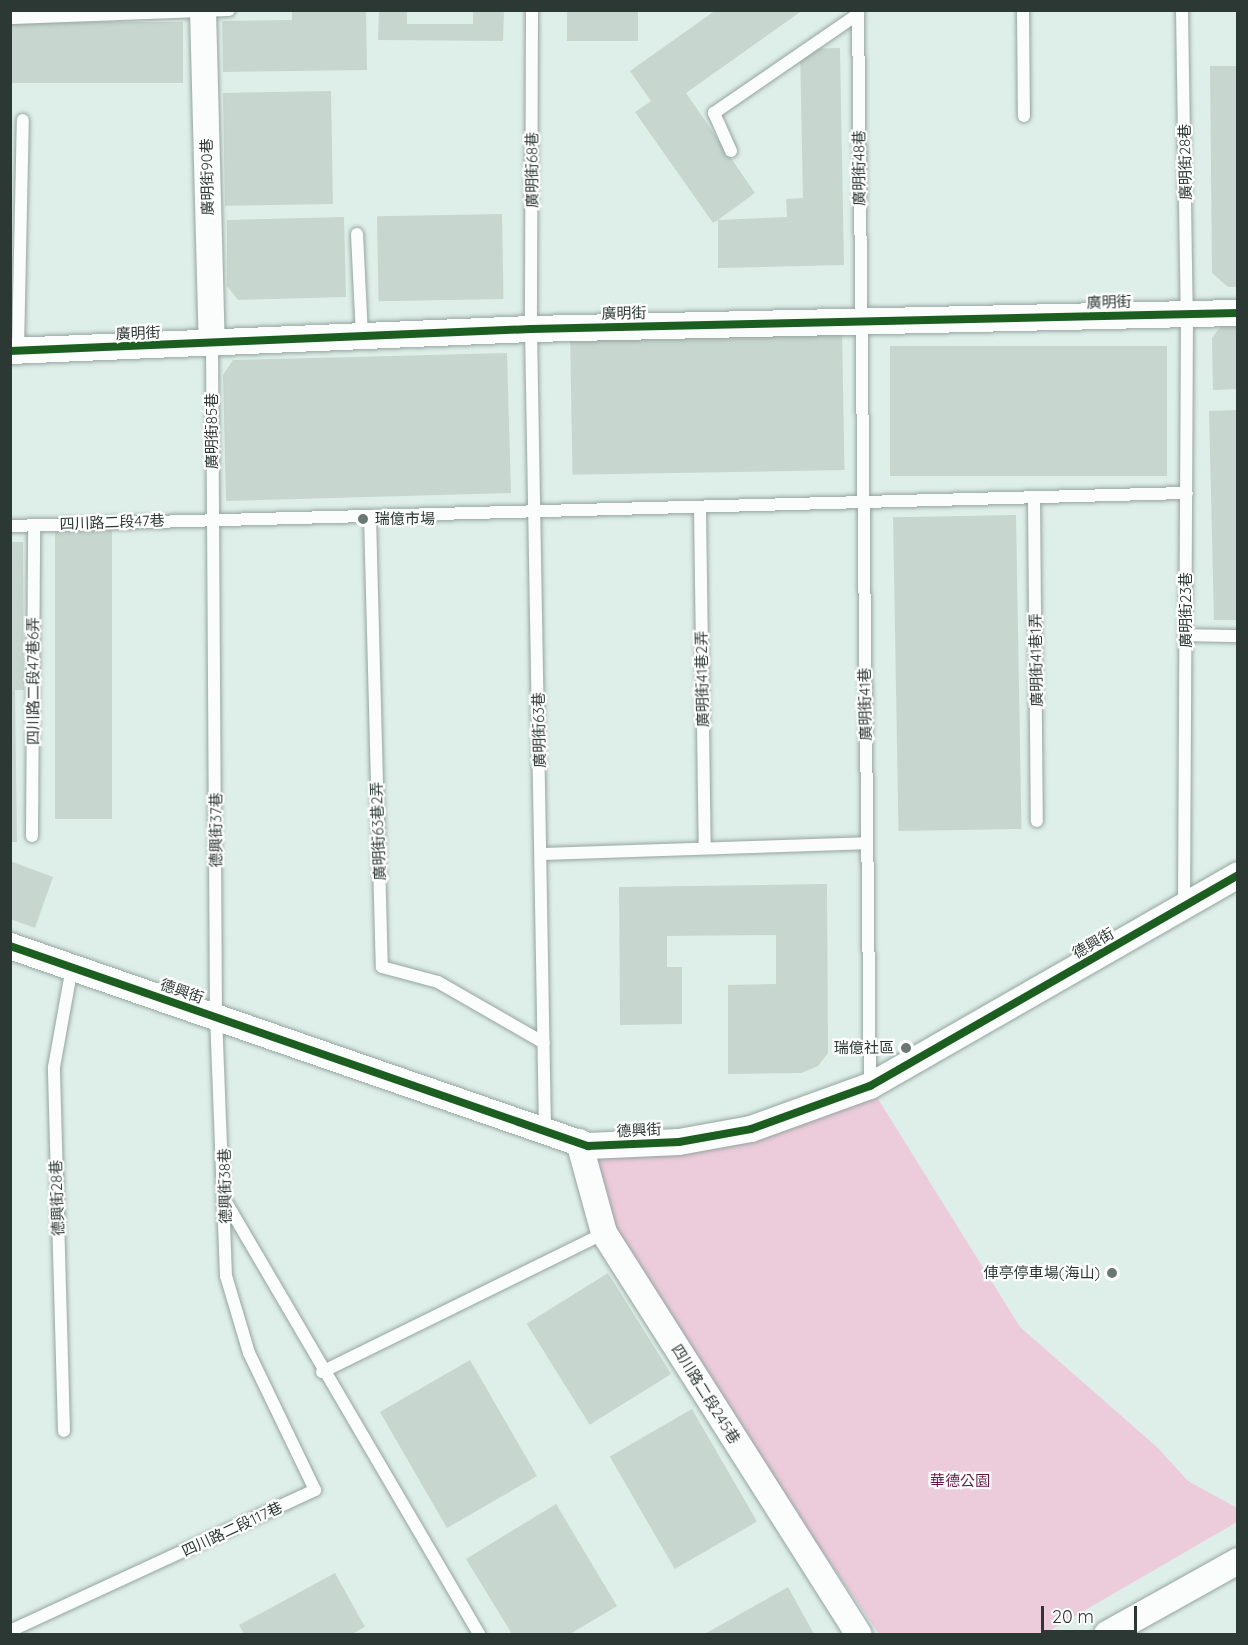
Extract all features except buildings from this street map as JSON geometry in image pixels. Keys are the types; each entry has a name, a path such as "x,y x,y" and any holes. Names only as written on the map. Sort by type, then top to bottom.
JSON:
{"street":[{"name":"廣明街90巷","path":"203,11 212,344"},
{"name":"廣明街","path":"14,351 531,329 1238,313"},
{"name":"德興街","path":"10,946 588,1146 679,1142 751,1129 870,1086 1238,875"},
{"name":"四川路二段245巷","path":"579,1142 604,1233 858,1635"},
{"path":"1107,1635 1238,1562"}],"lane":[{"path":"12,18 229,10"},
{"name":"廣明街68巷","path":"531,329 532,10"},
{"path":"1023,10 1024,116"},
{"name":"廣明街28巷","path":"1182,10 1188,314"},
{"name":"廣明街48巷","path":"731,151 714,113 858,13"},
{"name":"廣明街48巷","path":"858,13 860,321"},
{"path":"14,351 22,120"},
{"path":"357,234 362,337"},
{"name":"廣明街23巷","path":"1184,906 1188,314"},
{"name":"廣明街41巷","path":"860,321 870,1086"},
{"name":"廣明街63巷","path":"531,329 545,1132"},
{"name":"廣明街85巷","path":"212,344 216,643"},
{"path":"213,519 863,506 1187,493"},
{"name":"廣明街41巷1弄","path":"1034,499 1037,821"},
{"name":"廣明街41巷2弄","path":"700,509 705,848"},
{"name":"廣明街63巷2弄","path":"370,516 382,967 438,982 544,1043"},
{"name":"四川路二段47巷","path":"10,526 213,519"},
{"name":"四川路二段47巷6弄","path":"32,836 34,525"},
{"path":"1185,636 1238,636"},
{"name":"德興街37巷","path":"216,643 216,1017"},
{"path":"541,854 867,843"},
{"name":"德興街28巷","path":"64,1431 54,1067 72,967"},
{"name":"德興街38巷","path":"216,1017 225,1201 226,1276 249,1353"},
{"path":"225,1201 322,1372 479,1635"},
{"path":"322,1372 604,1233"},
{"name":"四川路二段117巷","path":"10,1631 315,1490 249,1353"}],"green space":[{"name":"華德公園","path":"870,1086 1020,1327 1158,1448 1188,1481 1237,1508 1237,1522 1044,1634 879,1634 604,1233 588,1146 751,1129"}],"cycle path":[{"path":"10,351 531,329 1238,313"},
{"path":"10,946 588,1146 679,1142 751,1129 870,1086 1238,875"}],"place":[{"name":"瑞億市場","path":"363,519"},
{"name":"瑞億社區","path":"906,1048"},
{"name":"俥亭停車場(海山)","path":"1112,1273"}]}
